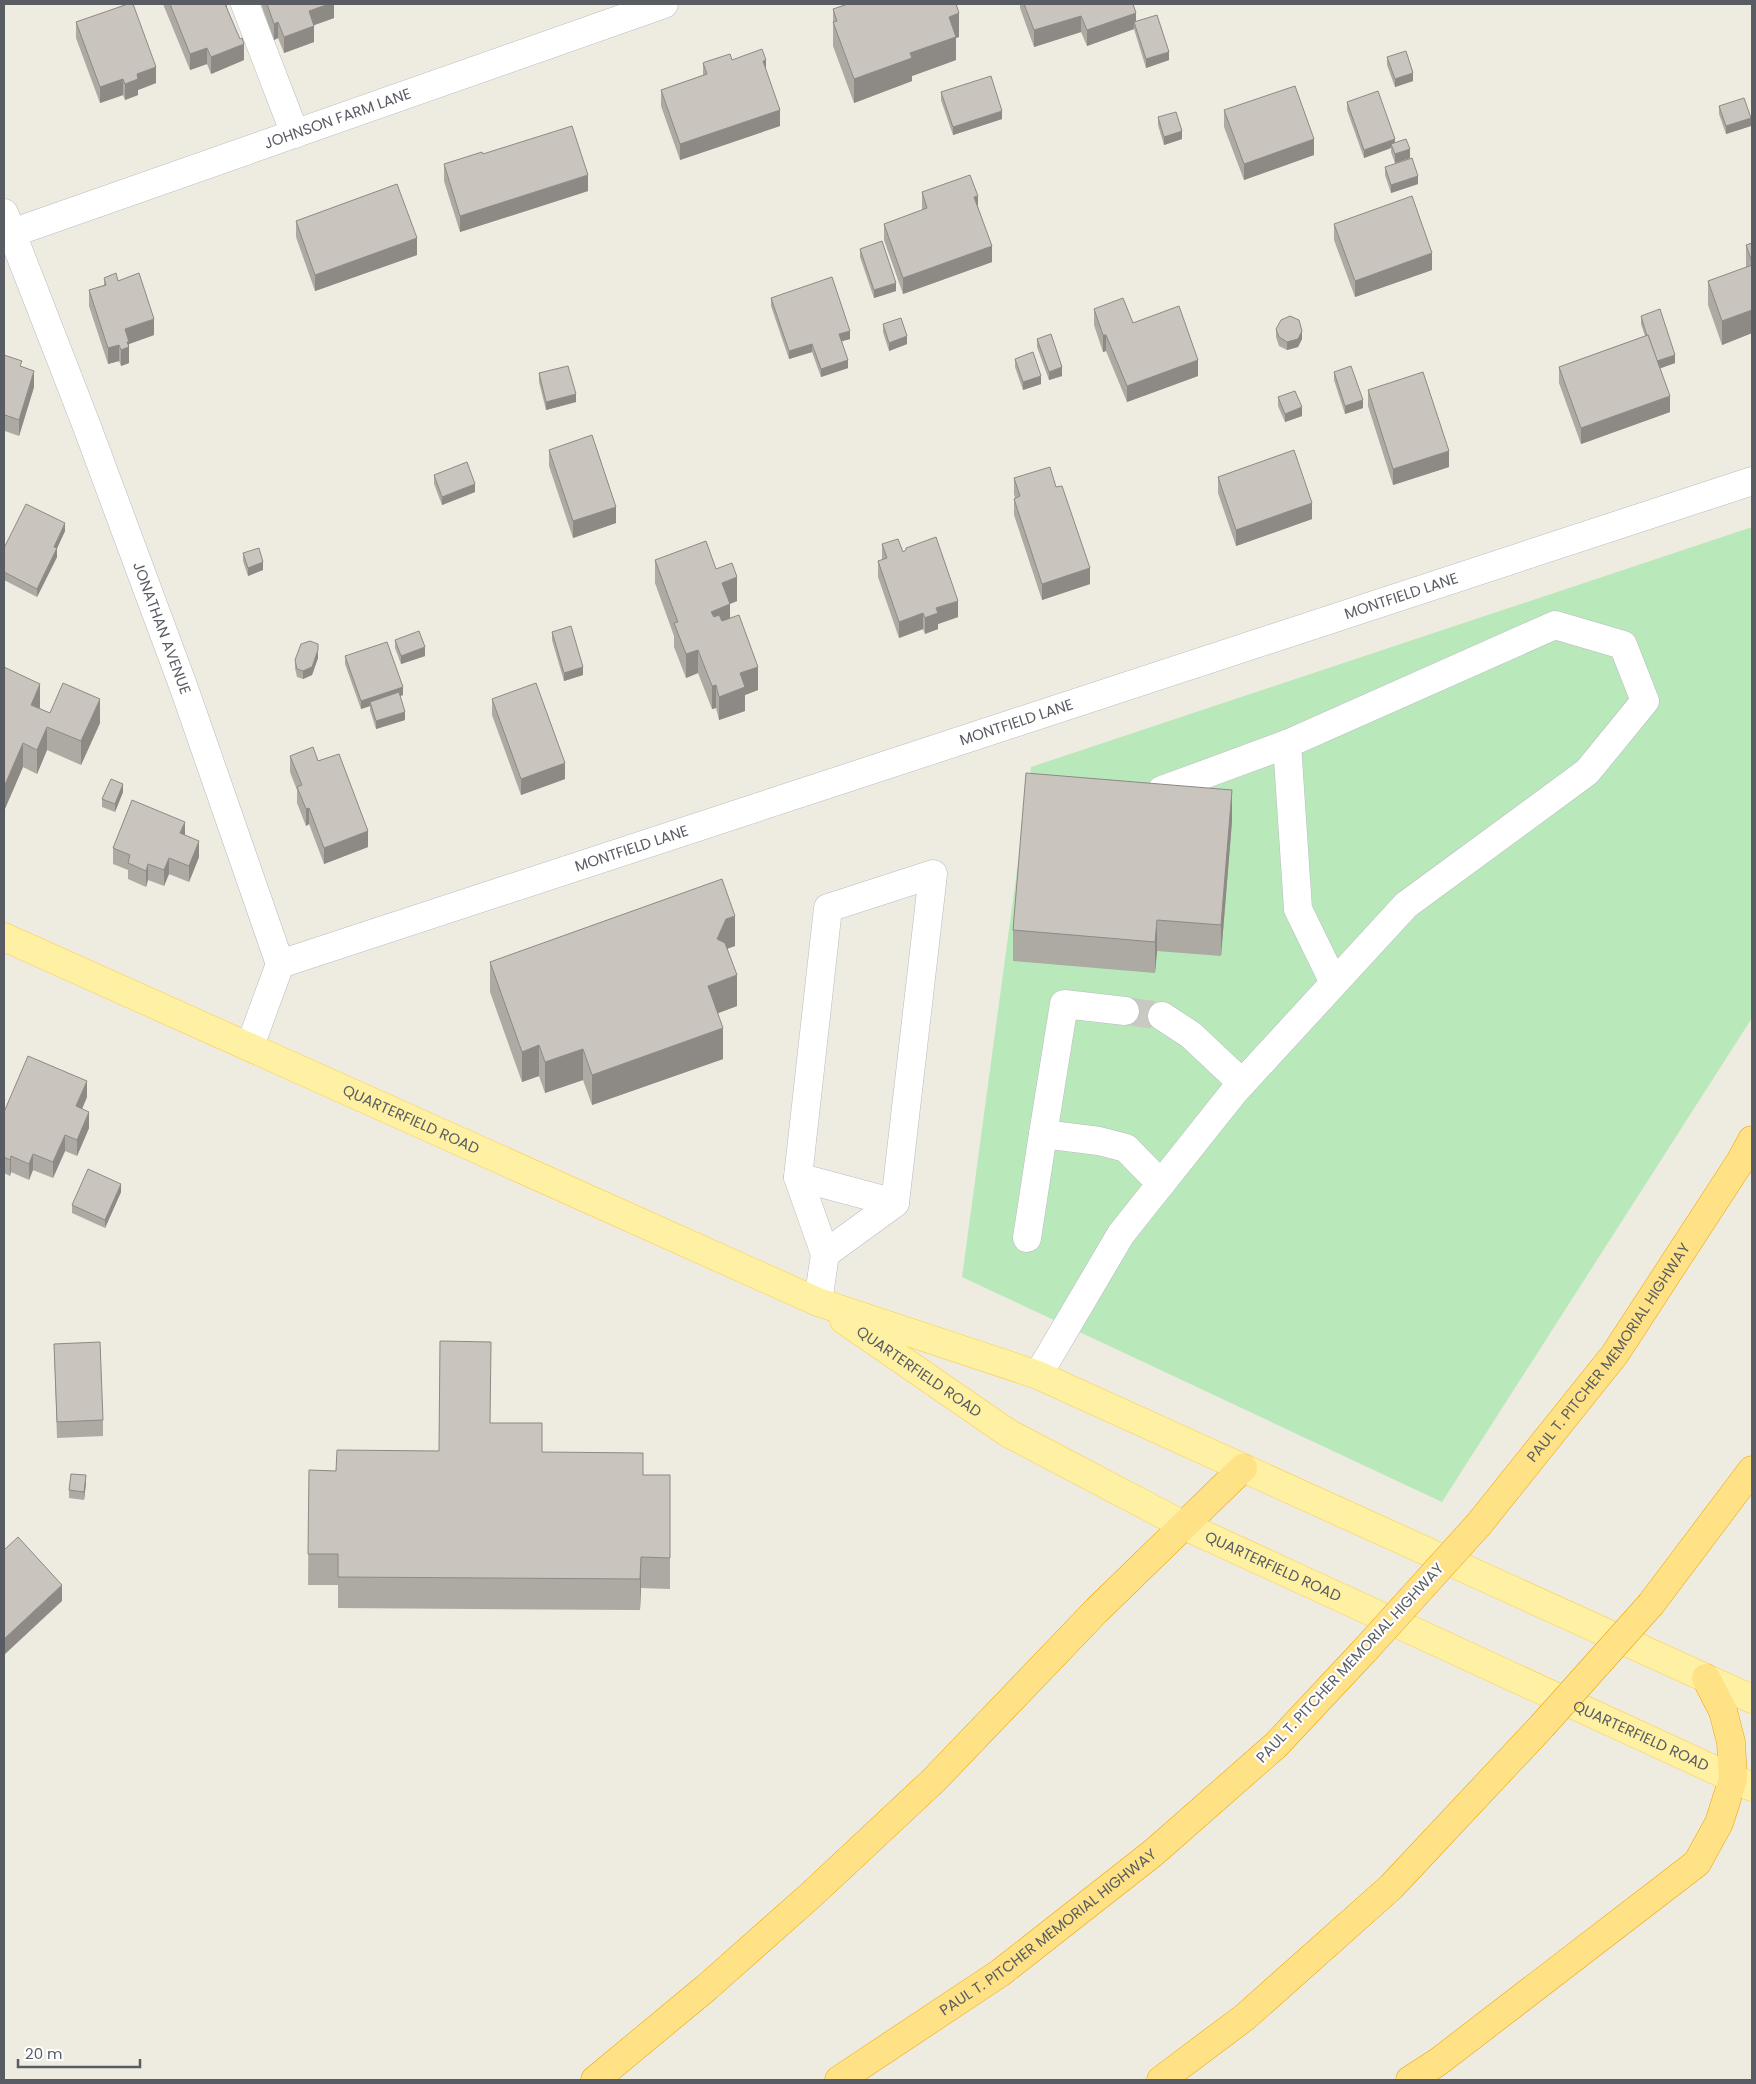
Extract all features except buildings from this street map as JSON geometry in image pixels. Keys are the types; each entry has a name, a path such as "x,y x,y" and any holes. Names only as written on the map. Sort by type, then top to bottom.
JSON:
{"highway":[{"name":"PAUL T. PITCHER MEMORIAL HIGHWAY","path":"839,2080 1000,1973 1153,1853 1276,1745 1479,1524 1615,1354 1740,1162 1752,1140"},
{"path":"595,2080 706,1988 811,1895 934,1780 1098,1610 1243,1468"},
{"path":"1161,2080 1244,2017 1391,1887 1542,1726 1651,1604 1752,1470"},
{"path":"1410,2080 1438,2062 1697,1863 1743,1783 1723,1711 1706,1678"}],"main road":[{"name":"QUARTERFIELD ROAD","path":"4,937 818,1302 1038,1375 1752,1699"},
{"name":"QUARTERFIELD ROAD","path":"818,1302 1008,1433 1185,1526 1743,1783"}],"street":[{"path":"245,4 295,134"},
{"name":"JOHNSON FARM LANE","path":"8,223 295,134 664,4"},
{"name":"JONATHAN AVENUE","path":"8,223 86,424 184,688 280,964"},
{"name":"MONTFIELD LANE","path":"280,964 1752,481"},
{"path":"1038,1375 1121,1234 1242,1083 1406,906 1587,772 1645,701 1623,645 1555,625 1287,744 1162,790"},
{"path":"1287,744 1298,909 1334,983"},
{"path":"818,1302 825,1254 798,1177 828,908 933,874 895,1203 825,1254"},
{"path":"250,1046 280,964"},
{"path":"1027,1238 1064,1004 1126,1011"},
{"path":"1162,1016 1191,1035 1242,1083"},
{"path":"1043,1134 1099,1141 1126,1148 1161,1184"},
{"path":"798,1177 895,1203"}],"green space":[{"path":"1752,527 1752,1018 1442,1502 962,1277 1031,767"}],"tunnel":[{"path":"1125,1011 1162,1016"}]}
